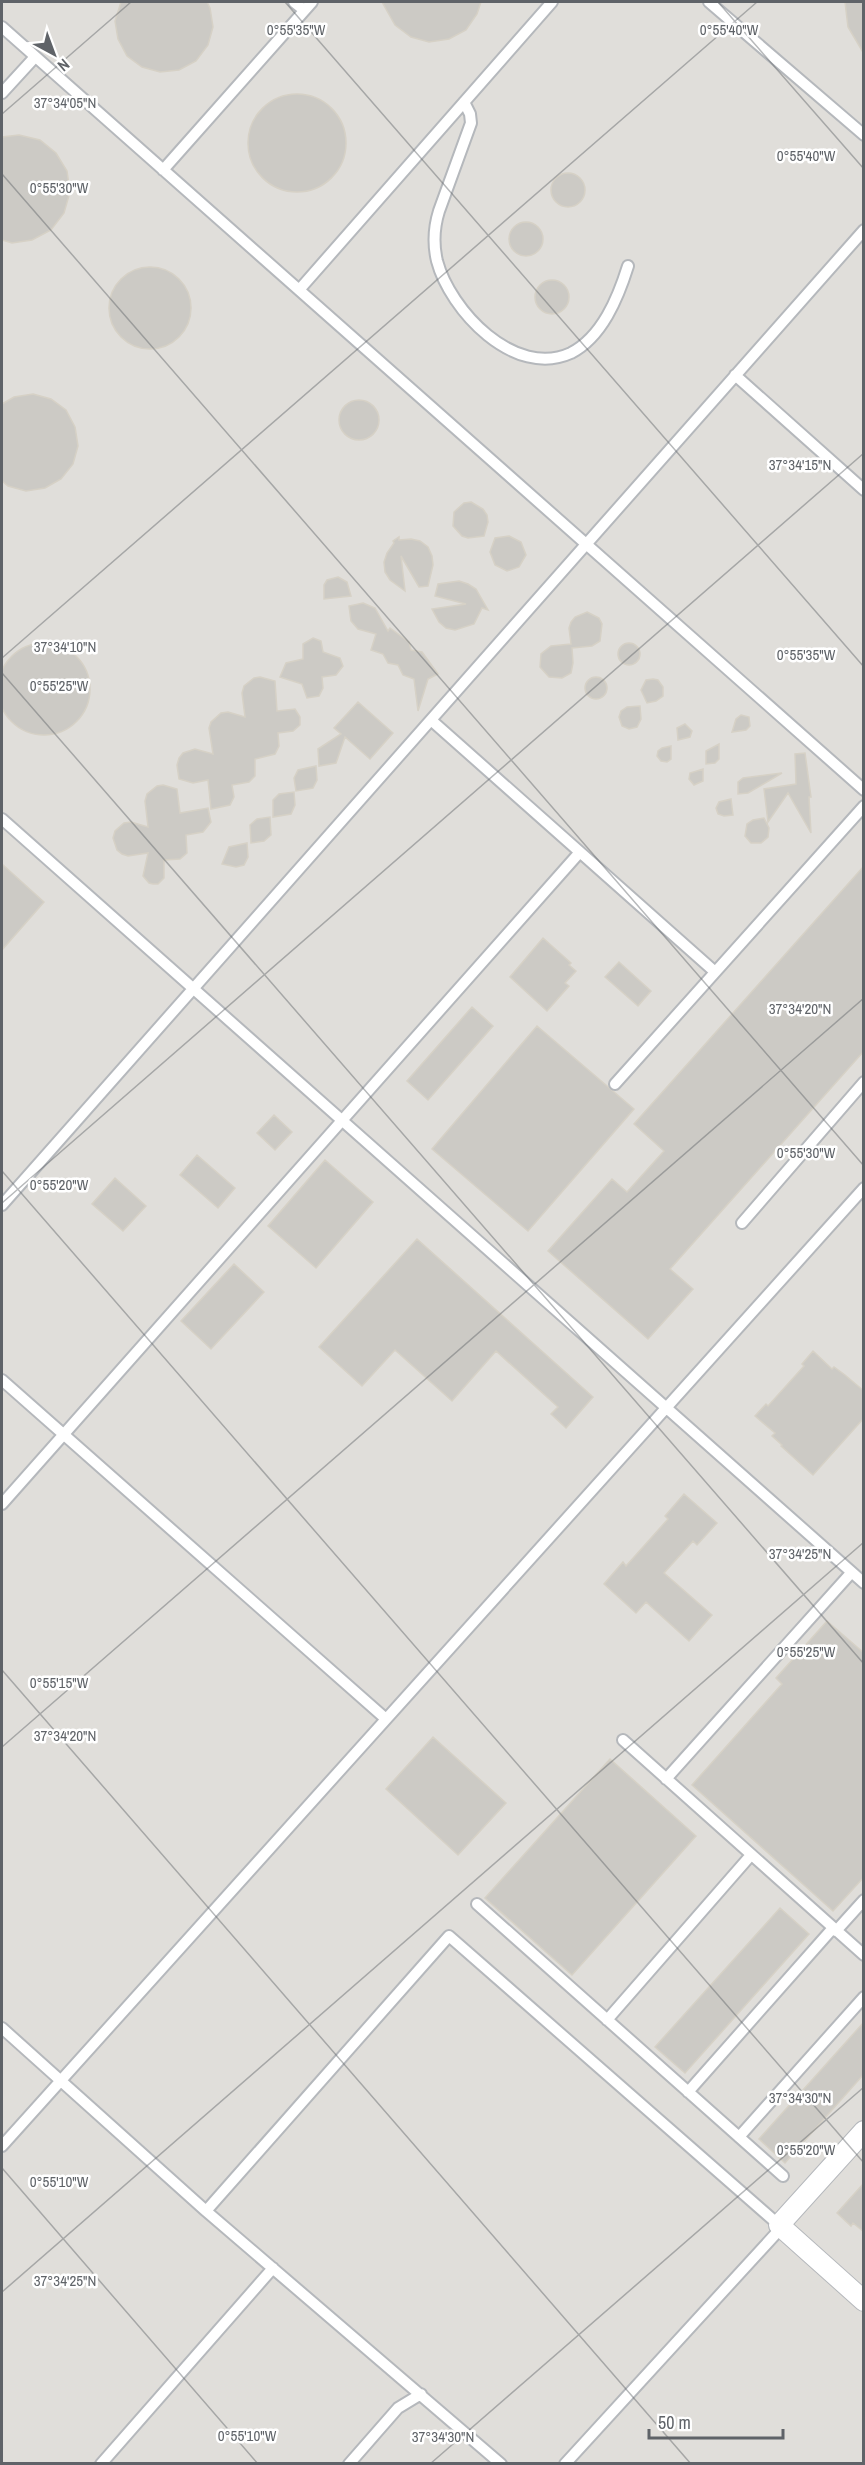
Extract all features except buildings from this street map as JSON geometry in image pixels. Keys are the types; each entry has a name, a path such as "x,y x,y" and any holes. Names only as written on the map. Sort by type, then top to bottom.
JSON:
{"street":[{"path":"864,2131 780,2227 864,2301"}],"lane":[{"path":"294,2 304,10"},
{"path":"163,170 312,2"},
{"path":"298,290 552,2"},
{"path":"710,2 864,135"},
{"path":"2,27 864,790"},
{"path":"2,93 35,57"},
{"path":"464,102 470,114 471,123 435,224 435,246 446,285 471,321 491,338 524,355 547,358 572,352 604,321 613,307 628,267"},
{"path":"2,1205 864,230"},
{"path":"735,375 864,490"},
{"path":"431,720 714,971"},
{"path":"615,1084 864,806"},
{"path":"2,819 864,1583"},
{"path":"2,1504 580,852"},
{"path":"742,1223 864,1082"},
{"path":"2,2146 864,1188"},
{"path":"2,1380 386,1719"},
{"path":"666,1779 851,1572"},
{"path":"623,1740 864,1955"},
{"path":"607,2020 751,1855"},
{"path":"688,2092 864,1900"},
{"path":"477,1904 783,2176"},
{"path":"206,2211 449,1936 780,2227 565,2463"},
{"path":"739,2137 864,1997"},
{"path":"2,2028 206,2211 501,2463"},
{"path":"101,2463 273,2268"},
{"path":"349,2463 398,2408 421,2394"}],"shaded area":[{"path":"2,2 863,2 863,2463 2,2464"}]}
